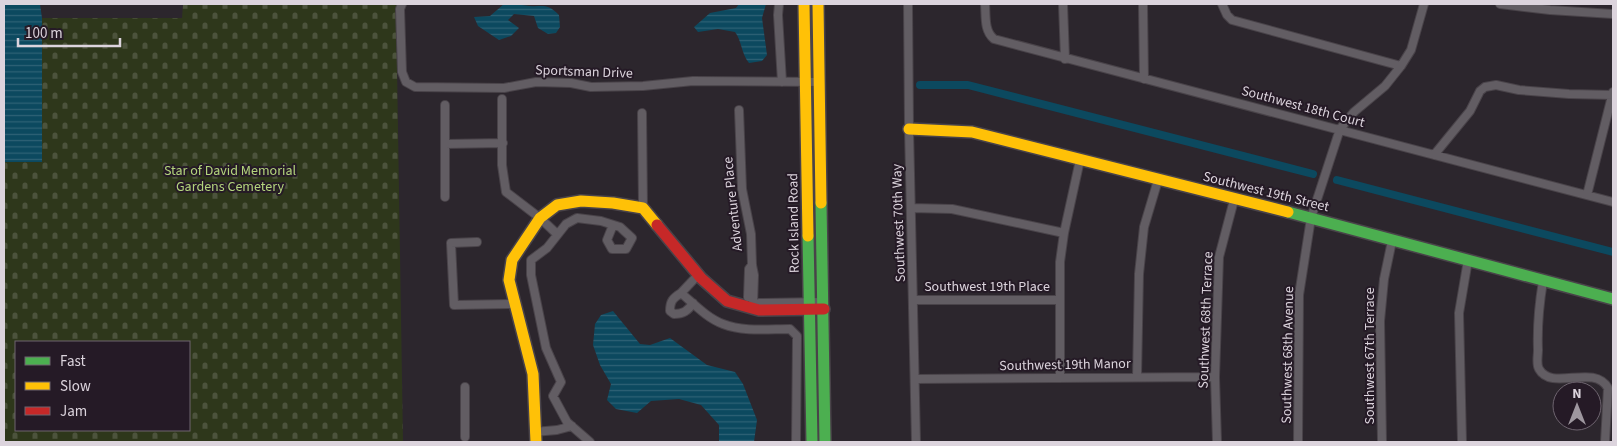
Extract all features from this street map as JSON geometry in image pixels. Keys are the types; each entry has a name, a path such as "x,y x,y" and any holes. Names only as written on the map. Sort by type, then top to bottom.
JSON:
{"street":[{"name":"Sportsman Drive","path":"402,4 400,9 402,72 406,82 415,87 504,88 536,82 571,83 591,87 661,85 693,81 820,82"},
{"path":"779,4 782,82"},
{"name":"Rock Island Road","path":"804,4 807,82 812,442"},
{"name":"Rock Island Road","path":"818,4 825,442"},
{"name":"Southwest 70th Way","path":"908,4 916,442"},
{"name":"Southwest 18th Court","path":"985,4 988,34 994,40 1340,129 1613,202"},
{"path":"1063,4 1065,59"},
{"path":"1143,4 1144,79"},
{"path":"1222,4 1226,15 1232,20 1401,66"},
{"name":"Southwest 68th Avenue","path":"1298,442 1299,295 1311,218 1340,129 1354,112 1385,86 1401,66 1410,50 1424,4"},
{"path":"1500,4 1550,10 1613,14"},
{"path":"1434,155 1470,111 1480,91 1485,87 1496,85 1519,90 1561,93 1613,93 1587,195"},
{"path":"502,99 502,165 506,192 540,218 557,234"},
{"path":"445,105 445,197"},
{"name":"Adventure Place","path":"739,110 742,189 751,234 754,275 751,306"},
{"path":"642,112 643,208 697,276 725,299 760,310 824,306"},
{"name":"Southwest 19th Street","path":"909,129 972,132 1311,218 1613,299"},
{"path":"445,144 503,143"},
{"path":"1060,378 1060,262 1064,233 1080,160"},
{"path":"1138,377 1139,274 1144,227 1158,180"},
{"name":"Southwest 68th Terrace","path":"1217,442 1215,377 1219,257 1234,200"},
{"path":"572,426 535,437 533,374 509,280 512,260 540,218 556,205 582,201 613,203 643,208"},
{"path":"911,208 952,208 1064,233"},
{"path":"590,442 567,422 553,396 561,382 546,348 531,275 531,260 547,248 566,224 577,218 601,221 613,225"},
{"name":"Southwest 67th Terrace","path":"1382,442 1380,321 1384,279 1392,241"},
{"path":"477,242 451,243 454,305 514,304"},
{"path":"1462,442 1459,313 1468,260"},
{"path":"693,302 681,314 674,314 670,311 670,304 674,298 697,276"},
{"path":"1543,281 1537,319 1538,368 1550,378 1596,378 1604,382 1608,388 1605,442"},
{"path":"681,293 707,315 722,324 741,329 790,329 797,336 796,442"},
{"name":"Southwest 19th Place","path":"914,300 1060,300"},
{"name":"Southwest 19th Manor","path":"916,379 1215,377"},
{"path":"465,388 465,437"}],"green space":[{"name":"Star of David Memorial Gardens Cemetery","path":"183,4 396,4 403,442 4,442 4,162 42,162 42,18 182,18"}],"water":[{"path":"4,4 40,4 42,18 42,162 4,162"},
{"path":"504,4 548,7 559,15 560,27 556,33 548,34 538,28 534,16 514,14 508,20 519,28 511,36 499,40 478,26 474,17 490,16"},
{"path":"739,4 766,4 762,18 767,55 762,61 749,63 735,32 718,29 698,32 694,27 710,13 736,8"},
{"path":"613,311 640,344 650,345 670,338 707,365 735,372 743,384 757,420 754,442 719,442 719,425 701,405 679,399 651,401 637,413 616,409 607,400 611,384 600,365 593,345 595,324 601,315"}],"waterway":[{"path":"920,85 968,85 1313,174"},
{"path":"1337,180 1613,252"}],"traffic: fast":[{"path":"821,203 825,442"},
{"path":"1288,212 1613,299"},
{"path":"808,236 812,442"}],"traffic: slow":[{"path":"804,4 808,236"},
{"path":"818,4 821,203"},
{"path":"909,129 972,132 1288,212"},
{"path":"536,442 533,374 509,280 512,260 540,218 557,205 581,201 613,203 643,208 657,225"}],"traffic: jam":[{"path":"657,225 701,278 727,301 759,310 824,309"}]}
